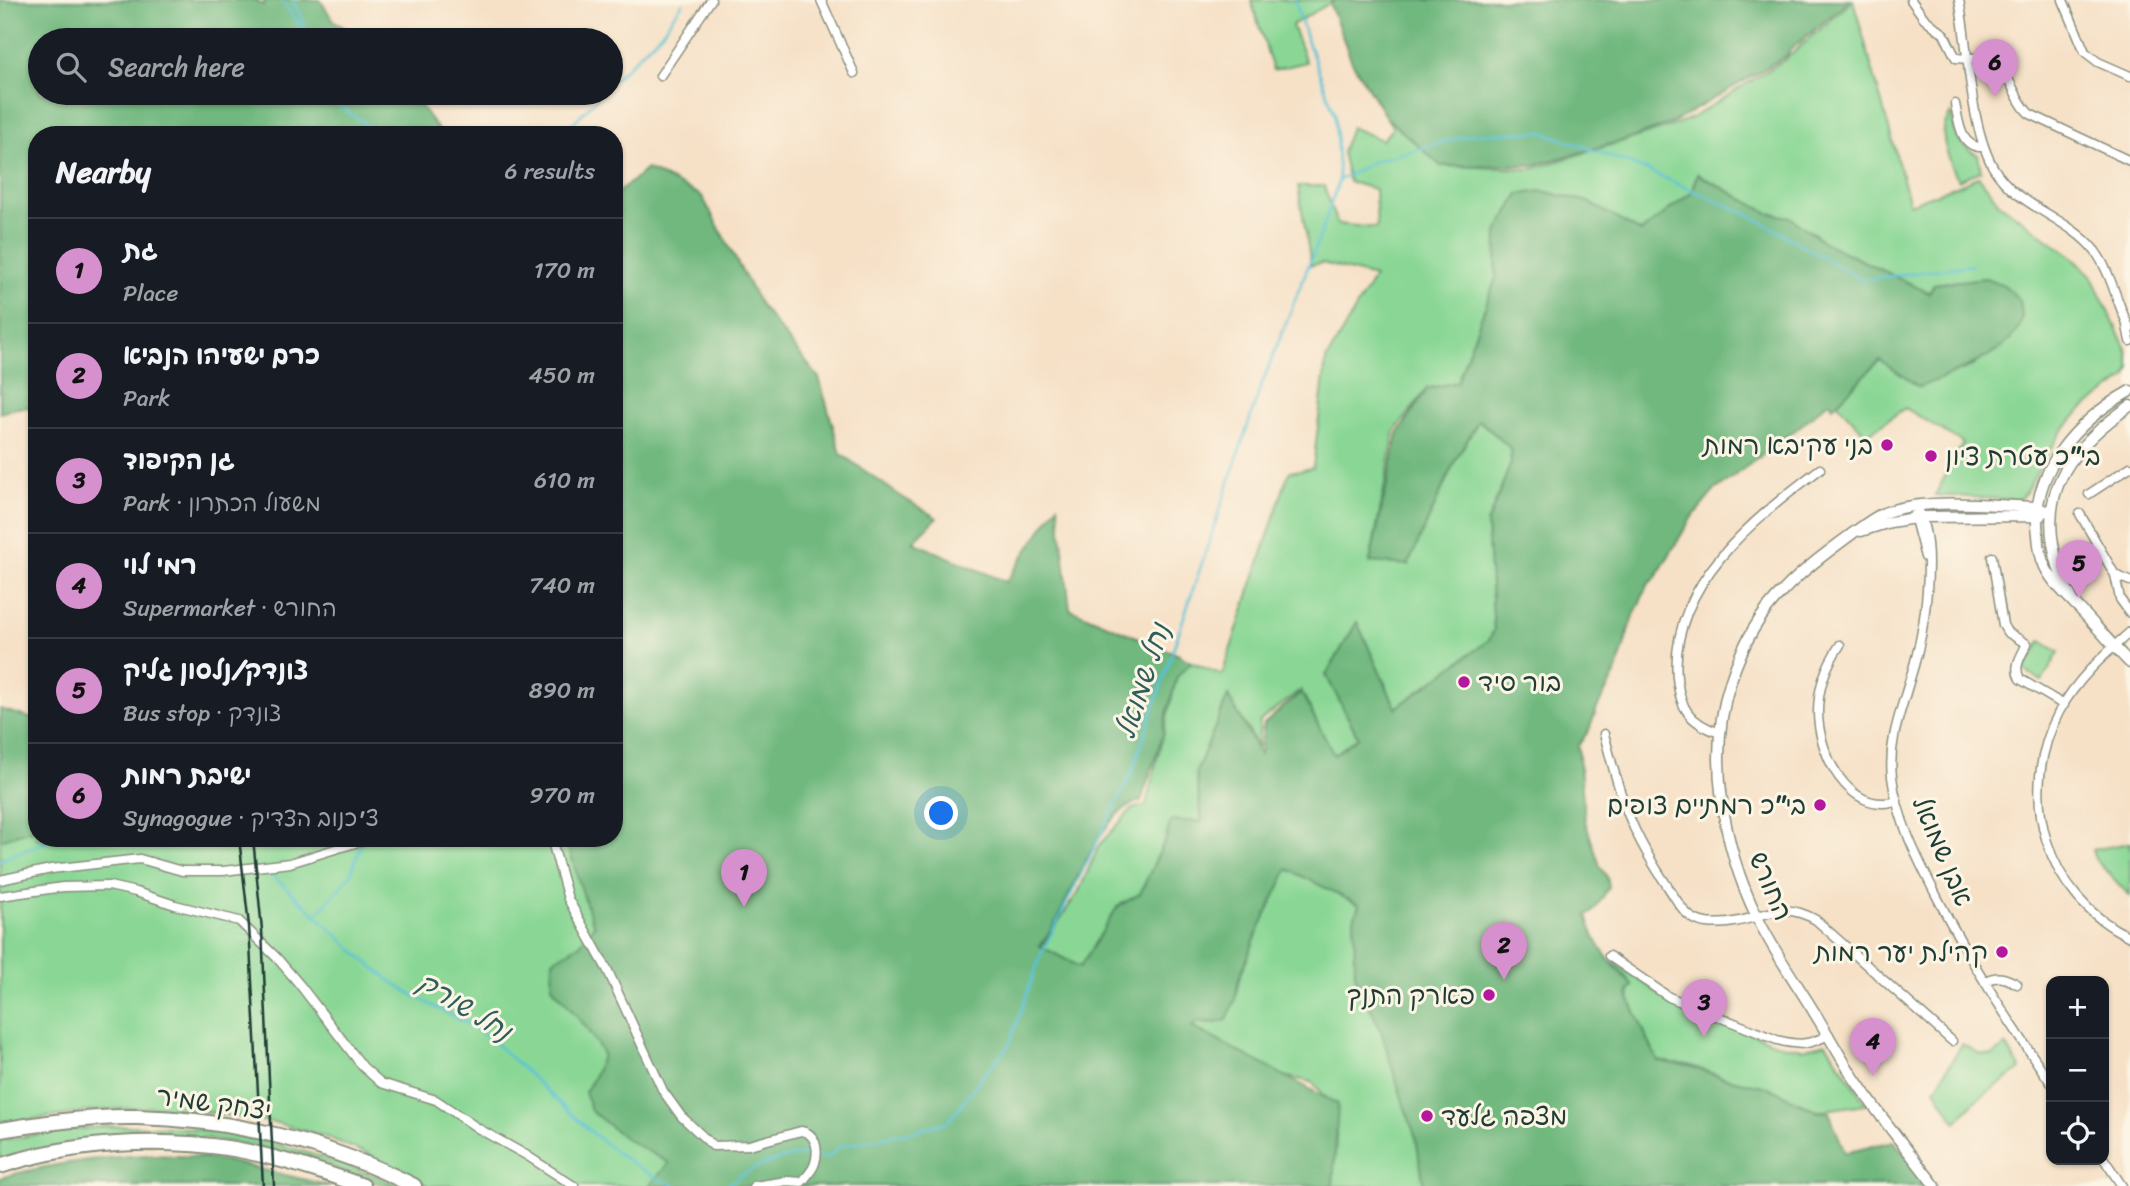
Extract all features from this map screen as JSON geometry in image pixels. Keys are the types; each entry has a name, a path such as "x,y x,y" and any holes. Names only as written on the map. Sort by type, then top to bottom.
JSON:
{"highway":[{"name":"יצחק שמיר","path":"0,1130 70,1120 137,1117 189,1120 249,1130 310,1145 352,1158 414,1186"},
{"name":"יצחק שמיר","path":"0,1166 71,1150 132,1144 178,1144 236,1150 306,1167 363,1186"}],"street":[{"path":"660,76 711,0"},
{"path":"821,0 853,73"},
{"path":"1911,0 1924,18 1944,34 1956,58 1976,57 1993,60 1998,64 2024,109 2030,114 2130,161"},
{"path":"1959,0 1978,127 1984,147 2000,178 2010,189 2061,221 2095,252 2128,326 2130,341"},
{"path":"2063,0 2085,52 2098,62 2130,76"},
{"path":"1955,104 1965,140 1972,146 1984,147"},
{"path":"2130,391 2101,409 2065,444 2051,466 2037,512 2039,545 2045,567 2063,593 2130,663"},
{"path":"2079,608 2055,559 2050,513 2057,487 2071,458 2089,438 2130,406"},
{"path":"2089,494 2130,467"},
{"path":"1720,733 1695,721 1681,702 1676,670 1677,647 1683,622 1707,576 1722,557 1760,516 1820,469"},
{"path":"1917,514 2050,513"},
{"name":"החורש","path":"1917,514 1851,535 1814,562 1779,594 1766,610 1748,637 1727,691 1718,764 1720,792 1730,841 1757,916 1858,1084 1935,1186"},
{"name":"אבן שמואל","path":"1917,514 1928,570 1928,597 1924,624 1892,745 1892,778 1897,801 1927,877 1985,981 2046,1075"},
{"path":"2080,514 2115,575 2120,598 2130,613"},
{"path":"1993,557 2003,625 2007,632 2027,644 2017,664 2016,673 2020,679 2064,705"},
{"path":"2115,575 2130,581"},
{"path":"2130,632 2085,675 2064,705 2048,737 2040,770 2039,799 2045,832 2058,869 2079,899 2105,923 2130,937"},
{"path":"1840,645 1827,668 1820,696 1818,712 1823,746 1838,775 1857,795 1874,803 1897,801"},
{"path":"1604,734 1631,821 1651,862 1682,908 1692,917 1712,924 1731,923 1781,909 1799,911 1816,920 1952,1041"},
{"path":"0,880 51,869 140,859 182,871 223,872 290,863 342,847"},
{"path":"554,847 568,899 608,971 663,1091 681,1116 713,1146 749,1145 801,1131 809,1132 813,1136 816,1146 815,1163 802,1182 787,1181 754,1186"},
{"path":"0,896 63,887 109,886 136,891 175,905 239,921 277,958 363,1067 381,1083 436,1100 574,1186"},
{"path":"1609,956 1669,997 1777,1040 1794,1045 1807,1045 1829,1035"},
{"path":"1985,981 1999,976 2017,984"},
{"path":"2108,1165 2122,1186"}],"green space":[{"path":"0,0 255,0 263,5 265,0 320,0 333,20 345,28 28,28 28,105 420,105 435,126 28,126 28,407 0,413"},
{"path":"1251,0 1335,0 1292,25 1306,62 1273,70"},
{"path":"1335,0 1850,0 1789,51 1788,55 1672,123 1632,138 1535,165 1441,166 1386,117 1352,62 1330,4"},
{"path":"1853,0 1910,204 1979,177 1999,203 2071,256 2091,275 2127,351 2130,369 2126,378 2079,412 2059,435 2019,500 1935,495 1963,443 1905,408 1866,435 1837,403 1880,359 1919,387 1975,365 1986,278 1934,284 1930,293 1825,243 1814,233 1768,213 1698,174 1693,191 1641,232 1588,202 1543,191 1497,232 1496,278 1457,382 1427,389 1395,431 1370,562 1455,461 1478,420 1510,447 1511,463 1487,524 1494,630 1489,640 1396,708 1357,623 1326,675 1359,737 1333,755 1301,690 1260,721 1258,746 1228,697 1196,772 1202,822 1171,821 1140,894 1118,906 1081,968 1042,947 1080,889 1099,845 1132,809 1146,805 1177,676 1191,662 1222,675 1289,472 1313,468 1326,360 1374,277 1322,263 1311,265 1298,186 1324,186 1337,224 1377,228 1375,189 1349,182 1342,152 1351,127 1382,140 1393,128 1386,117 1441,166 1532,169 1692,118 1786,59"},
{"path":"1951,113 1958,138 1965,147 1978,155 1981,171 1958,180 1944,137 1946,121"},
{"path":"647,169 702,196 760,305 819,378 841,454 937,518 913,542 1006,582 1058,505 1070,609 1191,662 1177,677 1164,732 1141,801 1124,809 1109,823 1040,946 1080,967 1118,906 1140,894 1166,838 1171,820 1202,822 1196,772 1228,696 1260,754 1264,724 1301,692 1334,755 1358,737 1326,675 1357,622 1396,708 1489,640 1494,630 1487,524 1511,463 1510,448 1479,420 1455,461 1408,565 1370,562 1398,434 1427,389 1457,382 1496,278 1497,232 1519,194 1543,191 1588,202 1641,232 1693,191 1697,174 1768,213 1790,217 1825,243 1929,293 1934,284 1986,278 2004,285 2020,300 2022,311 2021,322 2005,344 1961,370 1919,387 1880,360 1833,407 1830,402 1827,403 1714,491 1690,520 1655,579 1649,583 1632,619 1617,670 1589,730 1578,746 1585,821 1609,887 1593,912 1587,915 1600,946 1633,986 1628,990 1629,999 1658,1061 1689,1066 1725,1078 1768,1087 1818,1112 1829,1112 1845,1153 1894,1141 1928,1186 1424,1186 1416,1138 1381,1031 1355,975 1354,919 1359,905 1288,869 1239,978 1235,1000 1227,1020 1216,1023 1198,1022 1192,1027 1338,1104 1333,1186 649,1186 669,1163 626,1139 591,1111 585,1092 603,1054 592,1036 552,987 553,960 580,944 594,925 568,847 623,847 623,189"},
{"path":"2041,641 2059,652 2042,681 2024,670"},
{"path":"0,709 28,717 28,831 0,840"},
{"path":"28,830 28,847 577,847 683,1165 663,1186 429,1186 368,1154 329,1138 277,1123 188,1109 151,1107 93,1111 0,1124 0,836"},
{"path":"2130,843 2130,896 2095,859 2092,850"},
{"path":"1310,866 1354,876 1456,1186 1329,1186 1336,1108 1312,1082 1221,1062 1169,1030 1271,868"},
{"path":"1611,960 1671,1002 1781,1045 1802,1049 1826,1043 1866,1104 1818,1111 1769,1088 1726,1078 1689,1065 1657,1061 1630,1000 1629,990 1633,985"},
{"path":"1962,1044 1980,1054 1993,1055 2006,1046 2021,1069 1975,1101 1956,1122 1935,1089"},
{"path":"110,1126 186,1128 241,1136 321,1157 400,1186 366,1179 294,1155 205,1138 0,1160 0,1140"},
{"path":"150,1155 203,1157 227,1161 331,1186 0,1186 0,1178 56,1165"}],"waterway":[{"path":"281,0 302,28"},
{"path":"293,0 306,28"},
{"name":"נחל שמואל","path":"727,1186 753,1169 774,1161 808,1155 827,1158 841,1146 949,1121 1009,1045 1041,954 1133,770 1260,389 1322,231 1339,180 1335,115 1295,0"},
{"path":"623,71 661,33 683,3"},
{"path":"338,105 369,126"},
{"path":"570,126 590,105"},
{"path":"1339,180 1375,161 1473,134 1543,132 1634,165 1752,216 1862,280 1972,265"},
{"name":"נחל שורק","path":"0,860 32,847"},
{"path":"317,914 350,876 360,847"},
{"name":"נחל שורק","path":"273,876 380,973 409,993 486,1036 604,1143 651,1175 675,1186"}],"railway":[{"path":"240,847 249,926 263,1186"},
{"path":"254,847 262,930 274,1186"}],"place":[{"name":"ישיבת רמות","path":"1995,97"},
{"name":"בני עקיבא רמות","path":"1887,445"},
{"name":"בי\"כ עטרת ציון","path":"1931,456"},
{"name":"צונדק/נלסון גליק","path":"2079,598"},
{"name":"בור סיד","path":"1464,682"},
{"name":"בי\"כ רמתיים צופים","path":"1820,805"},
{"name":"גת","path":"744,907"},
{"name":"קהילת יער רמות","path":"2002,952"},
{"name":"כרם ישעיהו הנביא","path":"1504,980"},
{"name":"פארק התנך","path":"1489,995"},
{"name":"גן הקיפוד","path":"1704,1037"},
{"name":"רמי לוי","path":"1873,1076"},
{"name":"מצפה גלעד","path":"1427,1116"}]}
